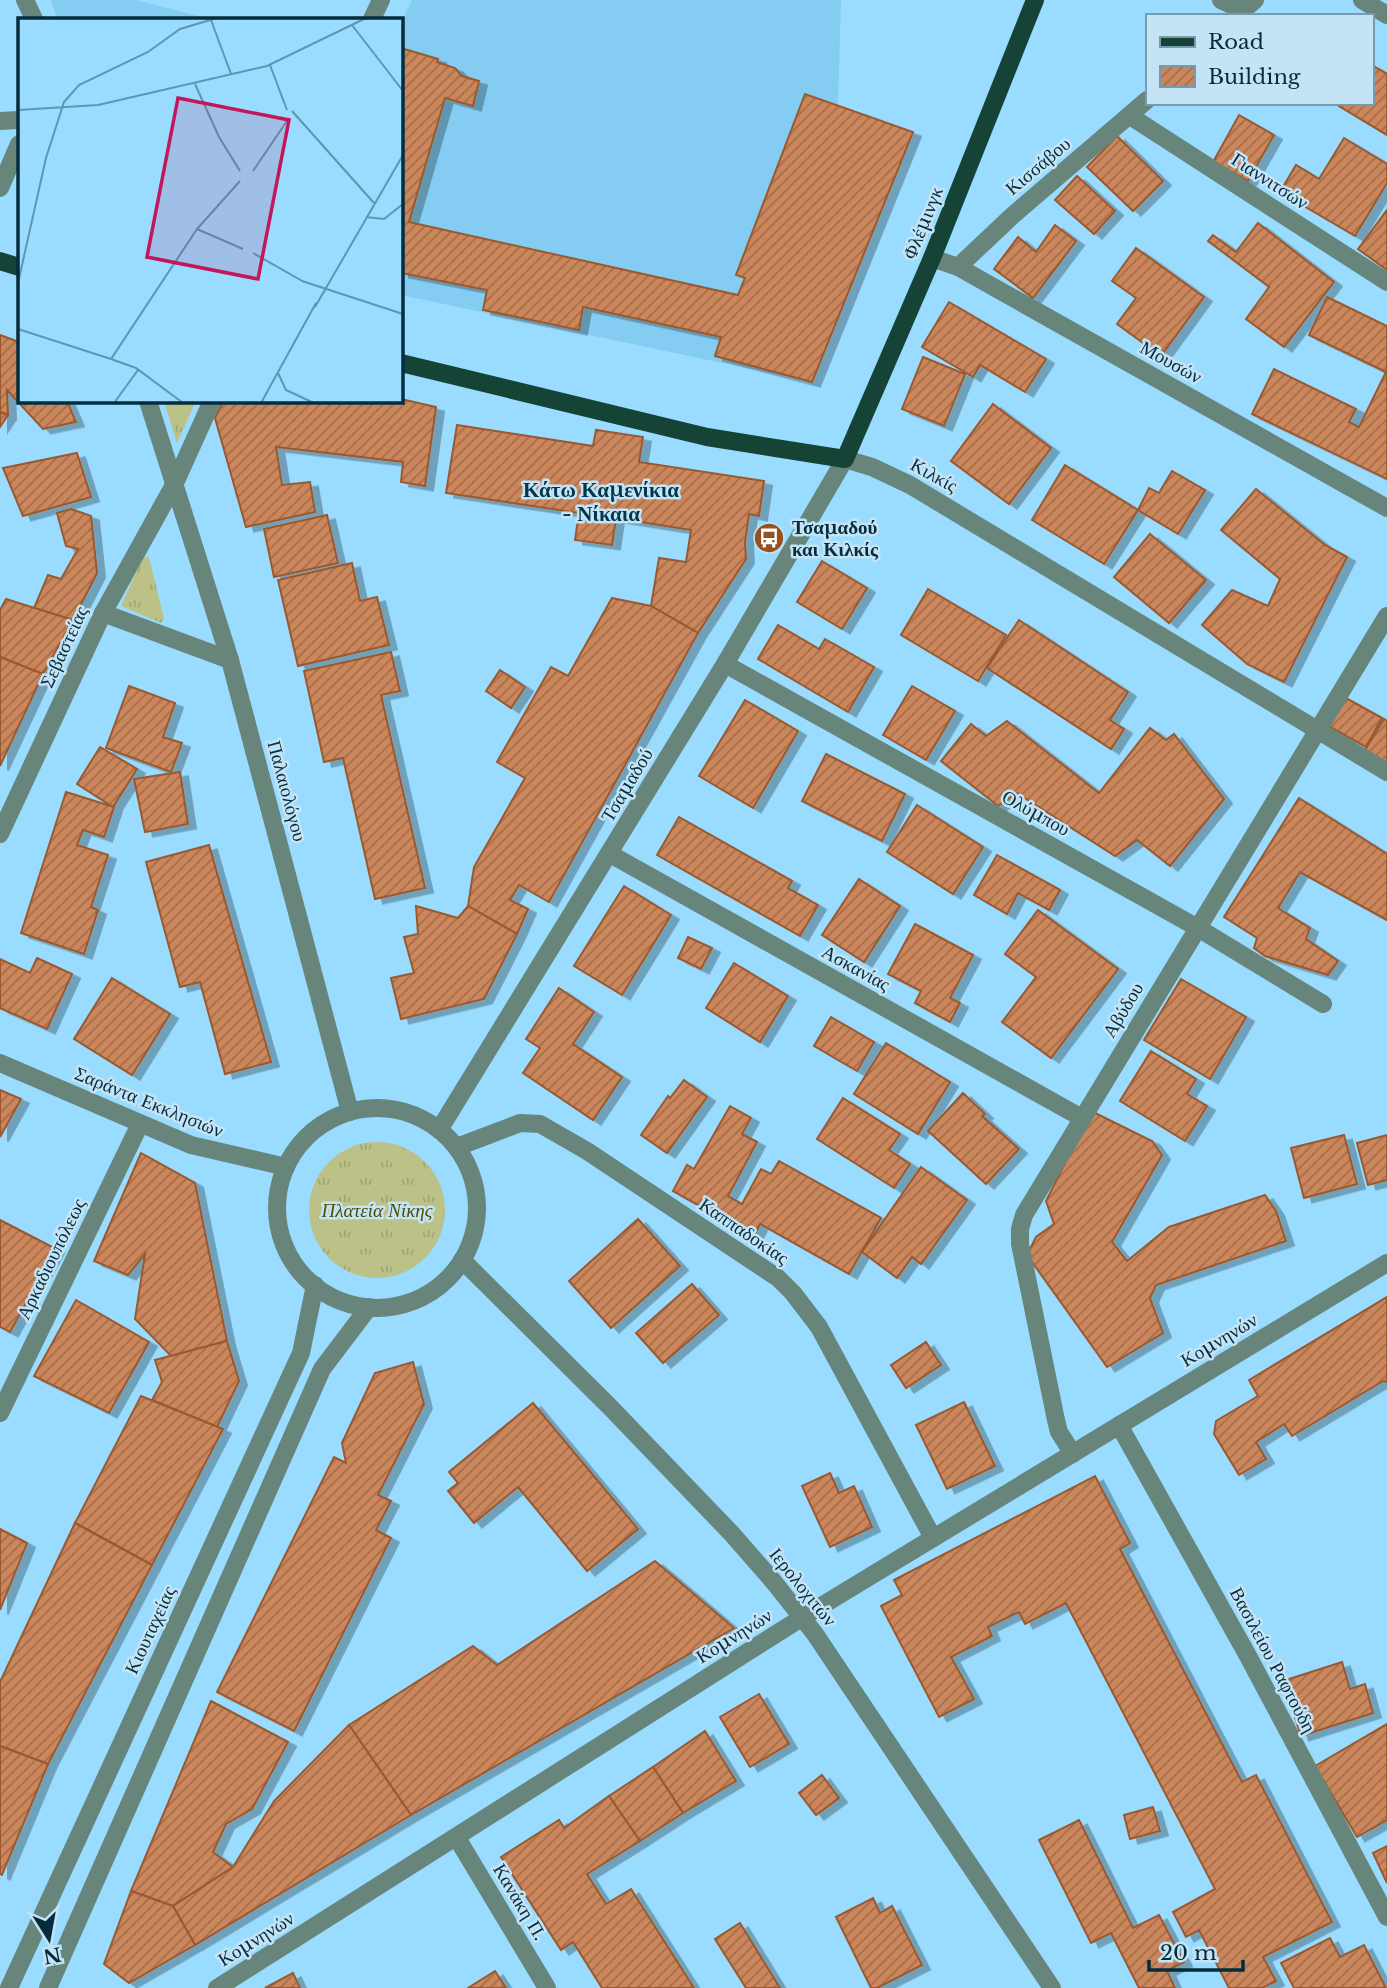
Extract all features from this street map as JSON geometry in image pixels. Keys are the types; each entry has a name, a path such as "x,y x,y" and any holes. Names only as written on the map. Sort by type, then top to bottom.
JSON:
{"main road":[{"name":"Φλέμινγκ","path":"845,459 932,258 1035,0"},
{"path":"0,261 18,267"},
{"name":"Κιλκίς","path":"402,363 707,437 845,459"}],"street":[{"path":"25,0 34,18"},
{"path":"372,18 381,0"},
{"path":"1221,0 1244,9"},
{"path":"1362,0 1387,15"},
{"name":"Κισσάβου","path":"958,267 1012,216 1146,101"},
{"name":"Γιαννιτσών","path":"1130,116 1387,282"},
{"path":"0,121 18,120"},
{"path":"0,188 18,146"},
{"name":"Μουσών","path":"932,258 958,267 1387,508"},
{"name":"Παλαιολόγου","path":"148,402 230,660 351,1112"},
{"name":"Σεβαστείας","path":"0,834 103,613 175,483 212,402"},
{"name":"Τσαμαδού","path":"439,1129 610,854 845,459"},
{"name":"Κιλκίς","path":"845,459 872,467 910,485 1387,772"},
{"path":"103,613 230,660"},
{"name":"Αβύδου","path":"1073,1454 1059,1432 1049,1391 1025,1277 1020,1229 1031,1201 1387,616"},
{"name":"Ολύμπου","path":"725,664 1198,928 1323,1004"},
{"name":"Ασκανίας","path":"610,854 1082,1118"},
{"name":"Σαράντα Εκκλησιών","path":"0,1063 140,1124 211,1151 286,1167"},
{"path":"377,1108 404,1112 439,1129 457,1147 473,1180 477,1203 472,1238 462,1260 447,1279 428,1294 393,1306 369,1307 340,1300 315,1286 289,1256 280,1231 277,1205 286,1167 307,1136 327,1121 351,1112 377,1108"},
{"name":"Καππαδοκίας","path":"457,1147 520,1123 540,1124 587,1151 778,1278 819,1327 933,1538"},
{"name":"Αρκαδιουπόλεως","path":"0,1413 140,1124"},
{"name":"Ιερολοχιτών","path":"462,1260 620,1416 732,1534 803,1617 1052,1988"},
{"name":"Κομνηνών","path":"217,1988 457,1839 803,1617 1387,1263"},
{"name":"Κιουταχείας","path":"9,1988 301,1353 315,1286"},
{"path":"48,1988 323,1369 369,1307"},
{"name":"Βασιλείου Ραφτούδη","path":"1119,1425 1248,1656 1387,1917"},
{"name":"Κανάκη Π.","path":"457,1839 547,1988"}],"shaded area":[{"path":"51,0 136,0 206,18 57,18"},
{"path":"412,0 841,0 838,105 913,132 812,382 402,295 402,21"}],"green space":[{"path":"164,402 196,402 177,443"},
{"path":"143,557 149,557 164,619 161,623 121,606"},
{"name":"Πλατεία Νίκης","path":"377,1142 403,1147 425,1162 440,1184 445,1210 440,1236 425,1258 403,1273 377,1278 351,1273 329,1258 314,1236 309,1210 314,1184 329,1162 351,1147"}],"building":[{"path":"402,48 438,59 437,62 455,68 462,76 479,81 473,106 445,98 409,222 738,295 745,278 736,275 805,94 913,132 812,382 715,356 721,337 583,307 579,330 483,310 487,290 402,273"},
{"path":"1373,66 1387,74 1387,135 1337,105 1373,105"},
{"path":"1239,115 1274,135 1248,181 1213,162"},
{"path":"1117,136 1163,181 1133,211 1087,167"},
{"path":"1344,138 1387,164 1387,183 1355,236 1280,192 1296,165 1319,179"},
{"path":"1077,176 1115,211 1094,234 1055,200"},
{"path":"1387,210 1387,270 1358,249"},
{"path":"1258,223 1334,282 1284,347 1246,319 1269,287 1208,241 1213,235 1236,252"},
{"path":"1055,225 1076,241 1033,298 994,269 1018,237 1036,252"},
{"path":"1136,248 1204,297 1161,356 1117,324 1136,298 1112,281"},
{"path":"1327,297 1387,326 1387,479 1252,414 1274,369 1356,409 1349,422 1359,427 1386,372 1309,335"},
{"path":"949,302 1046,359 1025,392 980,365 973,377 922,347"},
{"path":"0,335 18,342 18,402 7,390 8,415 0,412"},
{"path":"923,357 965,374 944,426 902,409"},
{"path":"402,399 436,407 425,486 401,482 403,462 276,447 282,485 310,482 315,512 246,527 215,418 223,402 402,402"},
{"path":"18,402 67,402 76,422 43,429"},
{"path":"993,404 1051,448 1009,504 951,461"},
{"path":"0,412 8,415 0,427"},
{"path":"457,425 593,446 596,430 643,437 639,462 764,481 759,516 749,514 745,542 746,559 698,633 651,606 659,558 686,562 691,530 616,518 612,545 575,540 579,513 446,493"},
{"path":"77,453 91,497 23,516 3,468"},
{"path":"1065,465 1138,510 1104,564 1032,520"},
{"path":"1172,471 1205,490 1178,534 1138,510 1149,488 1159,493"},
{"path":"1256,489 1325,545 1347,557 1284,682 1247,664 1202,625 1232,590 1268,606 1280,579 1221,530"},
{"path":"71,509 91,516 97,573 73,620 34,608 48,575 61,579 78,549 66,546 57,513"},
{"path":"327,515 338,563 274,577 264,529"},
{"path":"1150,534 1206,580 1169,623 1114,577"},
{"path":"822,561 867,588 842,629 797,602"},
{"path":"352,563 360,601 377,597 389,645 298,666 278,580"},
{"path":"928,589 1006,635 978,681 901,635"},
{"path":"612,598 651,606 698,633 549,902 519,885 510,900 528,909 517,934 468,906 474,867 525,778 497,762 551,667 568,676"},
{"path":"6,599 73,620 43,674 0,657 0,610"},
{"path":"1019,620 1128,692 1110,720 1124,729 1111,749 987,668"},
{"path":"778,625 819,649 825,639 874,667 848,712 758,659"},
{"path":"391,652 400,691 381,695 425,888 375,899 343,758 324,762 304,671"},
{"path":"0,657 43,674 0,766"},
{"path":"500,670 525,687 511,708 486,691"},
{"path":"129,686 175,703 163,737 182,743 171,772 106,748"},
{"path":"912,686 955,711 926,760 883,735"},
{"path":"1344,697 1382,718 1366,747 1328,726"},
{"path":"745,700 798,731 753,808 699,776"},
{"path":"1384,719 1387,721 1387,764 1365,750"},
{"path":"1007,721 1099,793 1150,728 1166,740 1174,734 1224,799 1170,866 1137,840 1115,856 1017,793 998,806 941,761 971,724 986,736"},
{"path":"100,747 137,769 113,807 77,784"},
{"path":"826,754 905,794 882,841 802,801"},
{"path":"180,772 188,824 145,832 134,779"},
{"path":"66,792 114,807 104,837 83,830 77,845 108,855 91,907 98,910 84,954 21,933"},
{"path":"1299,798 1387,854 1387,920 1300,872 1278,908 1310,928 1306,939 1338,961 1328,975 1265,956 1254,948 1257,938 1224,917"},
{"path":"917,805 983,847 953,894 887,852"},
{"path":"679,817 792,881 788,888 818,905 800,936 657,855"},
{"path":"209,845 271,1062 225,1074 200,982 180,987 146,862"},
{"path":"997,855 1060,890 1049,910 1018,893 1007,914 974,895"},
{"path":"859,879 900,906 864,962 822,935"},
{"path":"624,886 671,915 622,995 574,966"},
{"path":"416,906 458,918 468,906 517,934 484,999 401,1019 391,978 414,973 404,937 418,934"},
{"path":"1038,910 1118,969 1051,1058 1002,1022 1036,977 1005,954"},
{"path":"915,924 973,955 950,998 960,1003 950,1022 915,1003 921,991 888,974"},
{"path":"688,937 712,948 701,969 678,958"},
{"path":"37,958 72,974 47,1029 0,1008 0,959 30,973"},
{"path":"734,963 788,996 760,1042 706,1008"},
{"path":"112,978 170,1014 132,1075 74,1039"},
{"path":"1181,979 1246,1017 1210,1079 1144,1040"},
{"path":"559,988 594,1012 573,1044 622,1077 593,1120 523,1073 540,1048 526,1039"},
{"path":"831,1017 874,1042 857,1071 814,1046"},
{"path":"886,1043 950,1082 918,1134 854,1094"},
{"path":"1151,1051 1196,1079 1187,1094 1207,1106 1185,1141 1120,1101"},
{"path":"684,1080 707,1097 667,1153 641,1135 668,1096 670,1098"},
{"path":"0,1090 21,1099 0,1137"},
{"path":"963,1093 985,1114 982,1116 1019,1149 986,1184 928,1131"},
{"path":"843,1098 900,1134 889,1150 910,1164 894,1188 817,1139"},
{"path":"730,1106 751,1118 742,1134 757,1142 728,1196 742,1204 761,1169 771,1174 779,1161 881,1218 849,1274 760,1224 754,1236 673,1191 687,1165 694,1169"},
{"path":"1091,1111 1152,1141 1162,1155 1112,1242 1127,1261 1169,1227 1265,1195 1276,1211 1286,1241 1156,1285 1150,1298 1163,1333 1107,1367 1027,1255 1036,1237 1054,1224 1046,1201"},
{"path":"1344,1135 1357,1184 1304,1198 1291,1148"},
{"path":"1387,1135 1387,1180 1368,1185 1357,1143"},
{"path":"141,1153 195,1183 227,1341 171,1356 135,1319 145,1254 128,1275 94,1261"},
{"path":"921,1167 967,1200 921,1264 912,1257 897,1278 862,1252"},
{"path":"638,1219 680,1266 611,1328 569,1281"},
{"path":"0,1220 56,1249 10,1332 0,1327"},
{"path":"692,1284 719,1315 663,1363 636,1333"},
{"path":"1387,1297 1387,1382 1383,1381 1292,1436 1284,1424 1256,1442 1266,1459 1239,1475 1214,1434 1216,1421 1258,1396 1249,1380"},
{"path":"76,1300 149,1342 109,1413 34,1376"},
{"path":"227,1341 239,1381 217,1427 152,1400 162,1382 155,1360"},
{"path":"926,1342 941,1365 906,1388 891,1365"},
{"path":"413,1362 424,1404 378,1495 391,1501 376,1530 391,1538 294,1731 217,1692 334,1457 346,1463 342,1443 375,1373"},
{"path":"141,1396 223,1429 152,1565 75,1523"},
{"path":"964,1402 995,1466 947,1489 916,1425"},
{"path":"533,1403 638,1529 587,1571 518,1487 474,1523 448,1491 458,1483 449,1472"},
{"path":"830,1473 839,1493 854,1486 872,1527 830,1547 802,1486"},
{"path":"1095,1476 1130,1543 1120,1549 1242,1782 1256,1775 1332,1922 1263,1957 1276,1981 1262,1988 1229,1988 1199,1930 1186,1937 1173,1912 1215,1889 1066,1603 1025,1624 1019,1612 988,1627 992,1636 951,1657 974,1699 939,1717 881,1606 902,1595 894,1580"},
{"path":"75,1523 152,1565 48,1764 0,1746 0,1682"},
{"path":"0,1529 27,1543 0,1610"},
{"path":"655,1561 734,1628 411,1815 349,1725 473,1646 497,1665"},
{"path":"1342,1662 1350,1689 1365,1684 1373,1713 1301,1736 1283,1681"},
{"path":"759,1694 789,1744 750,1767 720,1717"},
{"path":"211,1701 288,1742 252,1809 226,1824 213,1852 233,1867 173,1906 131,1891"},
{"path":"1387,1724 1387,1820 1357,1837 1315,1766"},
{"path":"349,1725 411,1815 195,1945 173,1906 233,1867 274,1801"},
{"path":"705,1731 736,1781 683,1813 653,1767"},
{"path":"0,1746 48,1764 2,1875 0,1874"},
{"path":"653,1767 683,1813 640,1841 609,1796"},
{"path":"822,1775 839,1798 816,1815 799,1793"},
{"path":"609,1796 640,1841 587,1874 606,1904 631,1889 694,1988 602,1988 573,1942 561,1950 501,1857 559,1820 564,1828"},
{"path":"1153,1807 1160,1831 1130,1839 1124,1815"},
{"path":"1079,1820 1133,1928 1159,1915 1184,1962 1167,1971 1175,1988 1139,1988 1111,1933 1091,1943 1039,1840"},
{"path":"1387,1846 1387,1883 1373,1853"},
{"path":"131,1891 173,1906 195,1945 129,1983 104,1964"},
{"path":"873,1898 880,1913 892,1906 922,1965 877,1988 871,1988 836,1917"},
{"path":"740,1923 780,1988 746,1988 715,1939"},
{"path":"1330,1938 1340,1957 1364,1945 1386,1988 1294,1988 1281,1963"},
{"path":"495,1971 506,1988 468,1988"},
{"path":"293,1973 300,1988 265,1988"}],"place":[{"name":"Τσαμαδού και Κιλκίς","path":"769,538"}],"district":[{"name":"Κάτω Καμενίκια - Νίκαια","path":"601,502"}]}
